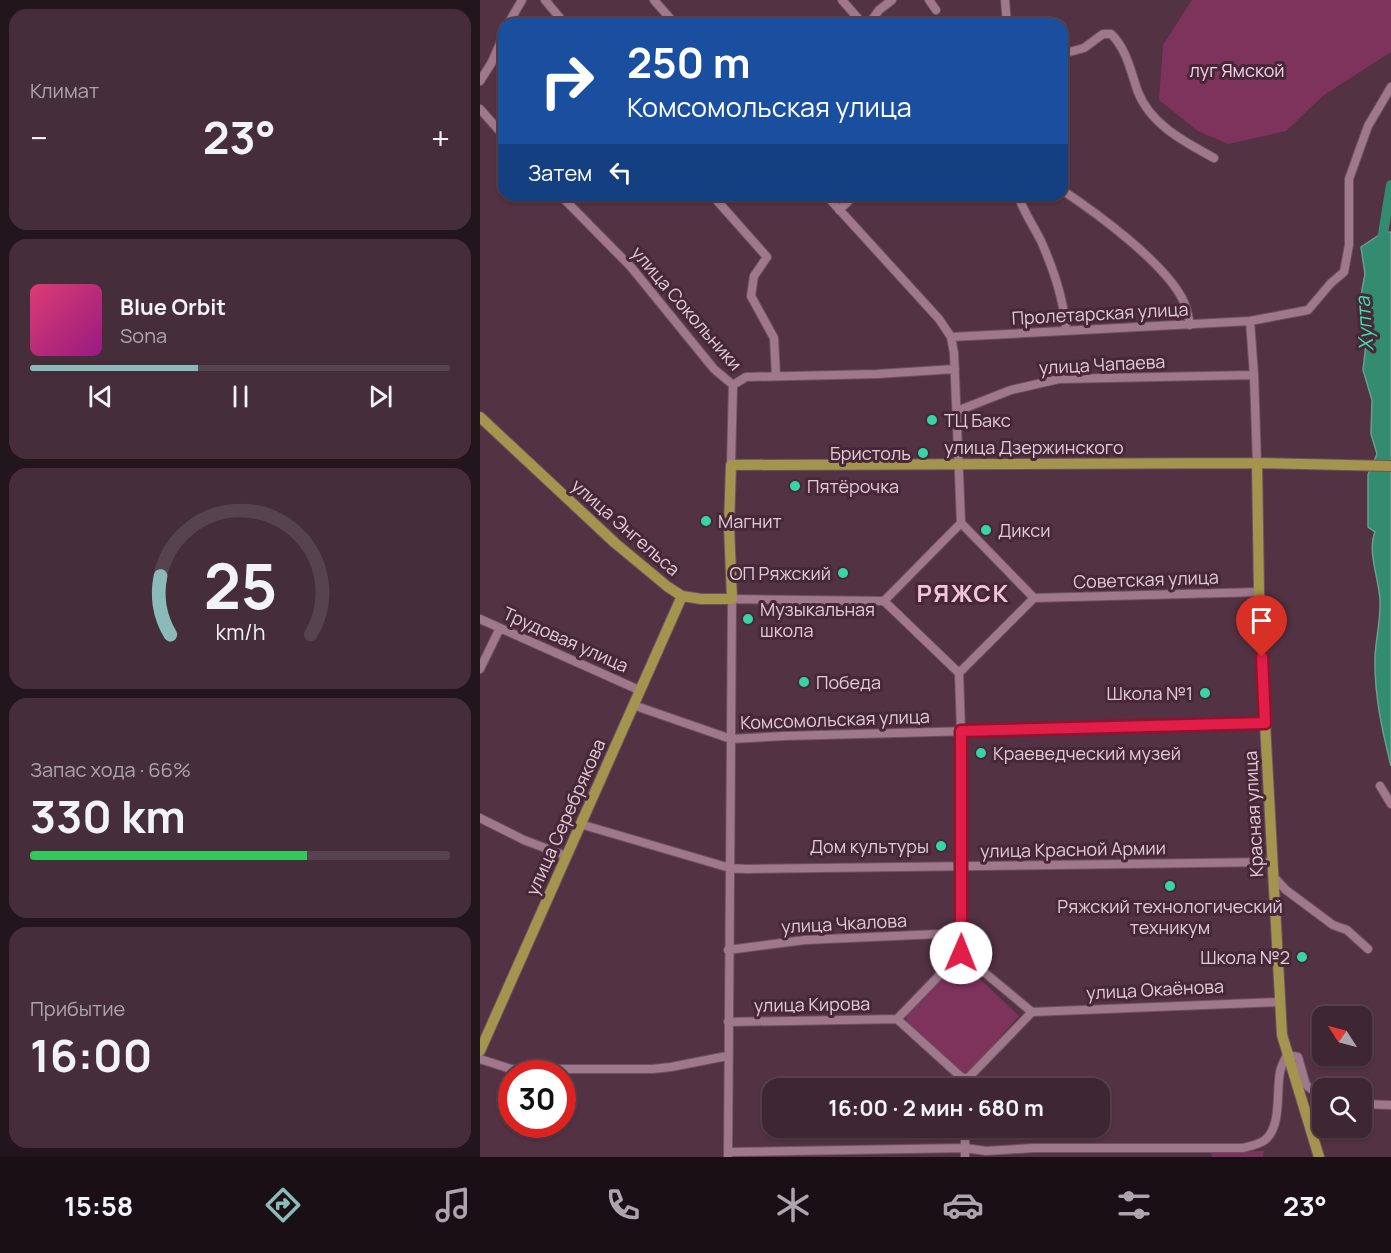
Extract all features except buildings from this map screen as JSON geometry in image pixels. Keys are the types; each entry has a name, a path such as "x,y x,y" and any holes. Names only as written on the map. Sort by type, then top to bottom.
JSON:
{"main road":[{"name":"улица Энгельса","path":"480,417 615,543 682,596 701,599 732,599"},
{"name":"улица Дзержинского","path":"731,465 1257,463 1391,466"},
{"name":"Красная улица","path":"1257,463 1259,592 1282,1035 1319,1157"},
{"path":"731,465 729,526 732,599"},
{"name":"улица Серебрякова","path":"480,1051 682,596"}],"street":[{"path":"512,18 522,0"},
{"path":"545,0 560,18"},
{"path":"842,0 858,18"},
{"path":"870,18 892,0"},
{"path":"929,0 936,10"},
{"path":"1005,0 1006,18"},
{"path":"660,2 671,18"},
{"path":"1068,52 1084,48 1103,34 1111,34 1119,43 1139,94 1153,116 1174,135 1214,158"},
{"path":"480,81 498,48"},
{"name":"Пролетарская улица","path":"951,337 1250,321 1308,310 1331,283 1344,272 1349,245 1349,179 1368,126 1391,87"},
{"path":"480,109 498,129"},
{"path":"1068,194 1104,219 1147,257 1177,290 1188,310 1190,325"},
{"name":"улица Сокольники","path":"566,201 631,267 714,369 733,385 731,465"},
{"path":"717,201 767,257 754,276 751,296 774,338 776,376"},
{"path":"831,201 939,319 951,337 955,369 961,523 1034,598 959,674"},
{"path":"839,210 849,201"},
{"path":"1020,201 1049,262 1065,314 1066,330"},
{"path":"1250,321 1257,463"},
{"path":"733,385 746,377 877,374 955,369"},
{"name":"улица Чапаева","path":"957,411 1011,390 1059,379 1254,375"},
{"path":"961,523 884,601 959,674 961,953 897,1018 964,1078"},
{"name":"Советская улица","path":"1034,598 1259,592"},
{"path":"732,599 728,1155 965,1152 1034,1148 1243,1148 1255,1145 1270,1134 1275,1123 1280,1070 1287,1055 1298,1057 1306,1085 1312,1090"},
{"name":"улица Энгельса","path":"732,599 884,601"},
{"name":"Трудовая улица","path":"480,618 639,690"},
{"path":"480,669 500,628"},
{"path":"633,705 731,739"},
{"name":"Комсомольская улица","path":"731,739 1265,723"},
{"path":"1380,786 1391,804"},
{"path":"480,818 524,840 566,856"},
{"name":"улица Красной Армии","path":"580,824 730,868 746,869 1272,862"},
{"path":"1273,876 1286,890 1333,925 1347,930 1368,949"},
{"name":"улица Чкалова","path":"728,950 805,940 961,933"},
{"path":"961,953 1032,1012 967,1078"},
{"name":"улица Окаёнова","path":"1032,1012 1280,1002"},
{"name":"улица Кирова","path":"728,1022 897,1018"},
{"path":"480,1059 511,1069 652,1069 728,1056"},
{"path":"1372,1104 1391,1105"}],"green space":[{"name":"луг Ямской","path":"1192,0 1391,0 1391,52 1324,95 1286,131 1228,144 1198,131 1159,100 1163,45"},
{"path":"963,963 1019,1016 969,1072 960,1073 907,1024 906,1015 957,965"},
{"path":"1264,1151 1263,1157 1212,1157 1211,1152"}],"shaded area":[{"path":"1391,232 1391,766 1376,684 1375,656 1380,600 1372,548 1375,532 1368,527 1368,475 1377,454 1371,434 1372,400 1363,370 1368,327 1360,301 1365,274 1361,247 1382,233"}],"waterway":[{"name":"Хупта","path":"1381,246 1391,185"}],"place":[{"name":"ТЦ Бакс","path":"932,420"},
{"name":"Бристоль","path":"923,453"},
{"name":"Пятёрочка","path":"795,486"},
{"name":"Магнит","path":"706,521"},
{"name":"Дикси","path":"986,530"},
{"name":"ОП Ряжский","path":"843,573"},
{"name":"Музыкальная школа","path":"748,619"},
{"name":"Победа","path":"804,682"},
{"name":"Школа №1","path":"1205,693"},
{"name":"Краеведческий музей","path":"981,753"},
{"name":"Дом культуры","path":"941,846"},
{"name":"Ряжский технологический техникум","path":"1170,886"},
{"name":"Школа №2","path":"1302,957"}],"district":[{"name":"РЯЖСК","path":"963,592"}],"route":[{"path":"961,953 961,731 1265,723 1262,657"}]}
